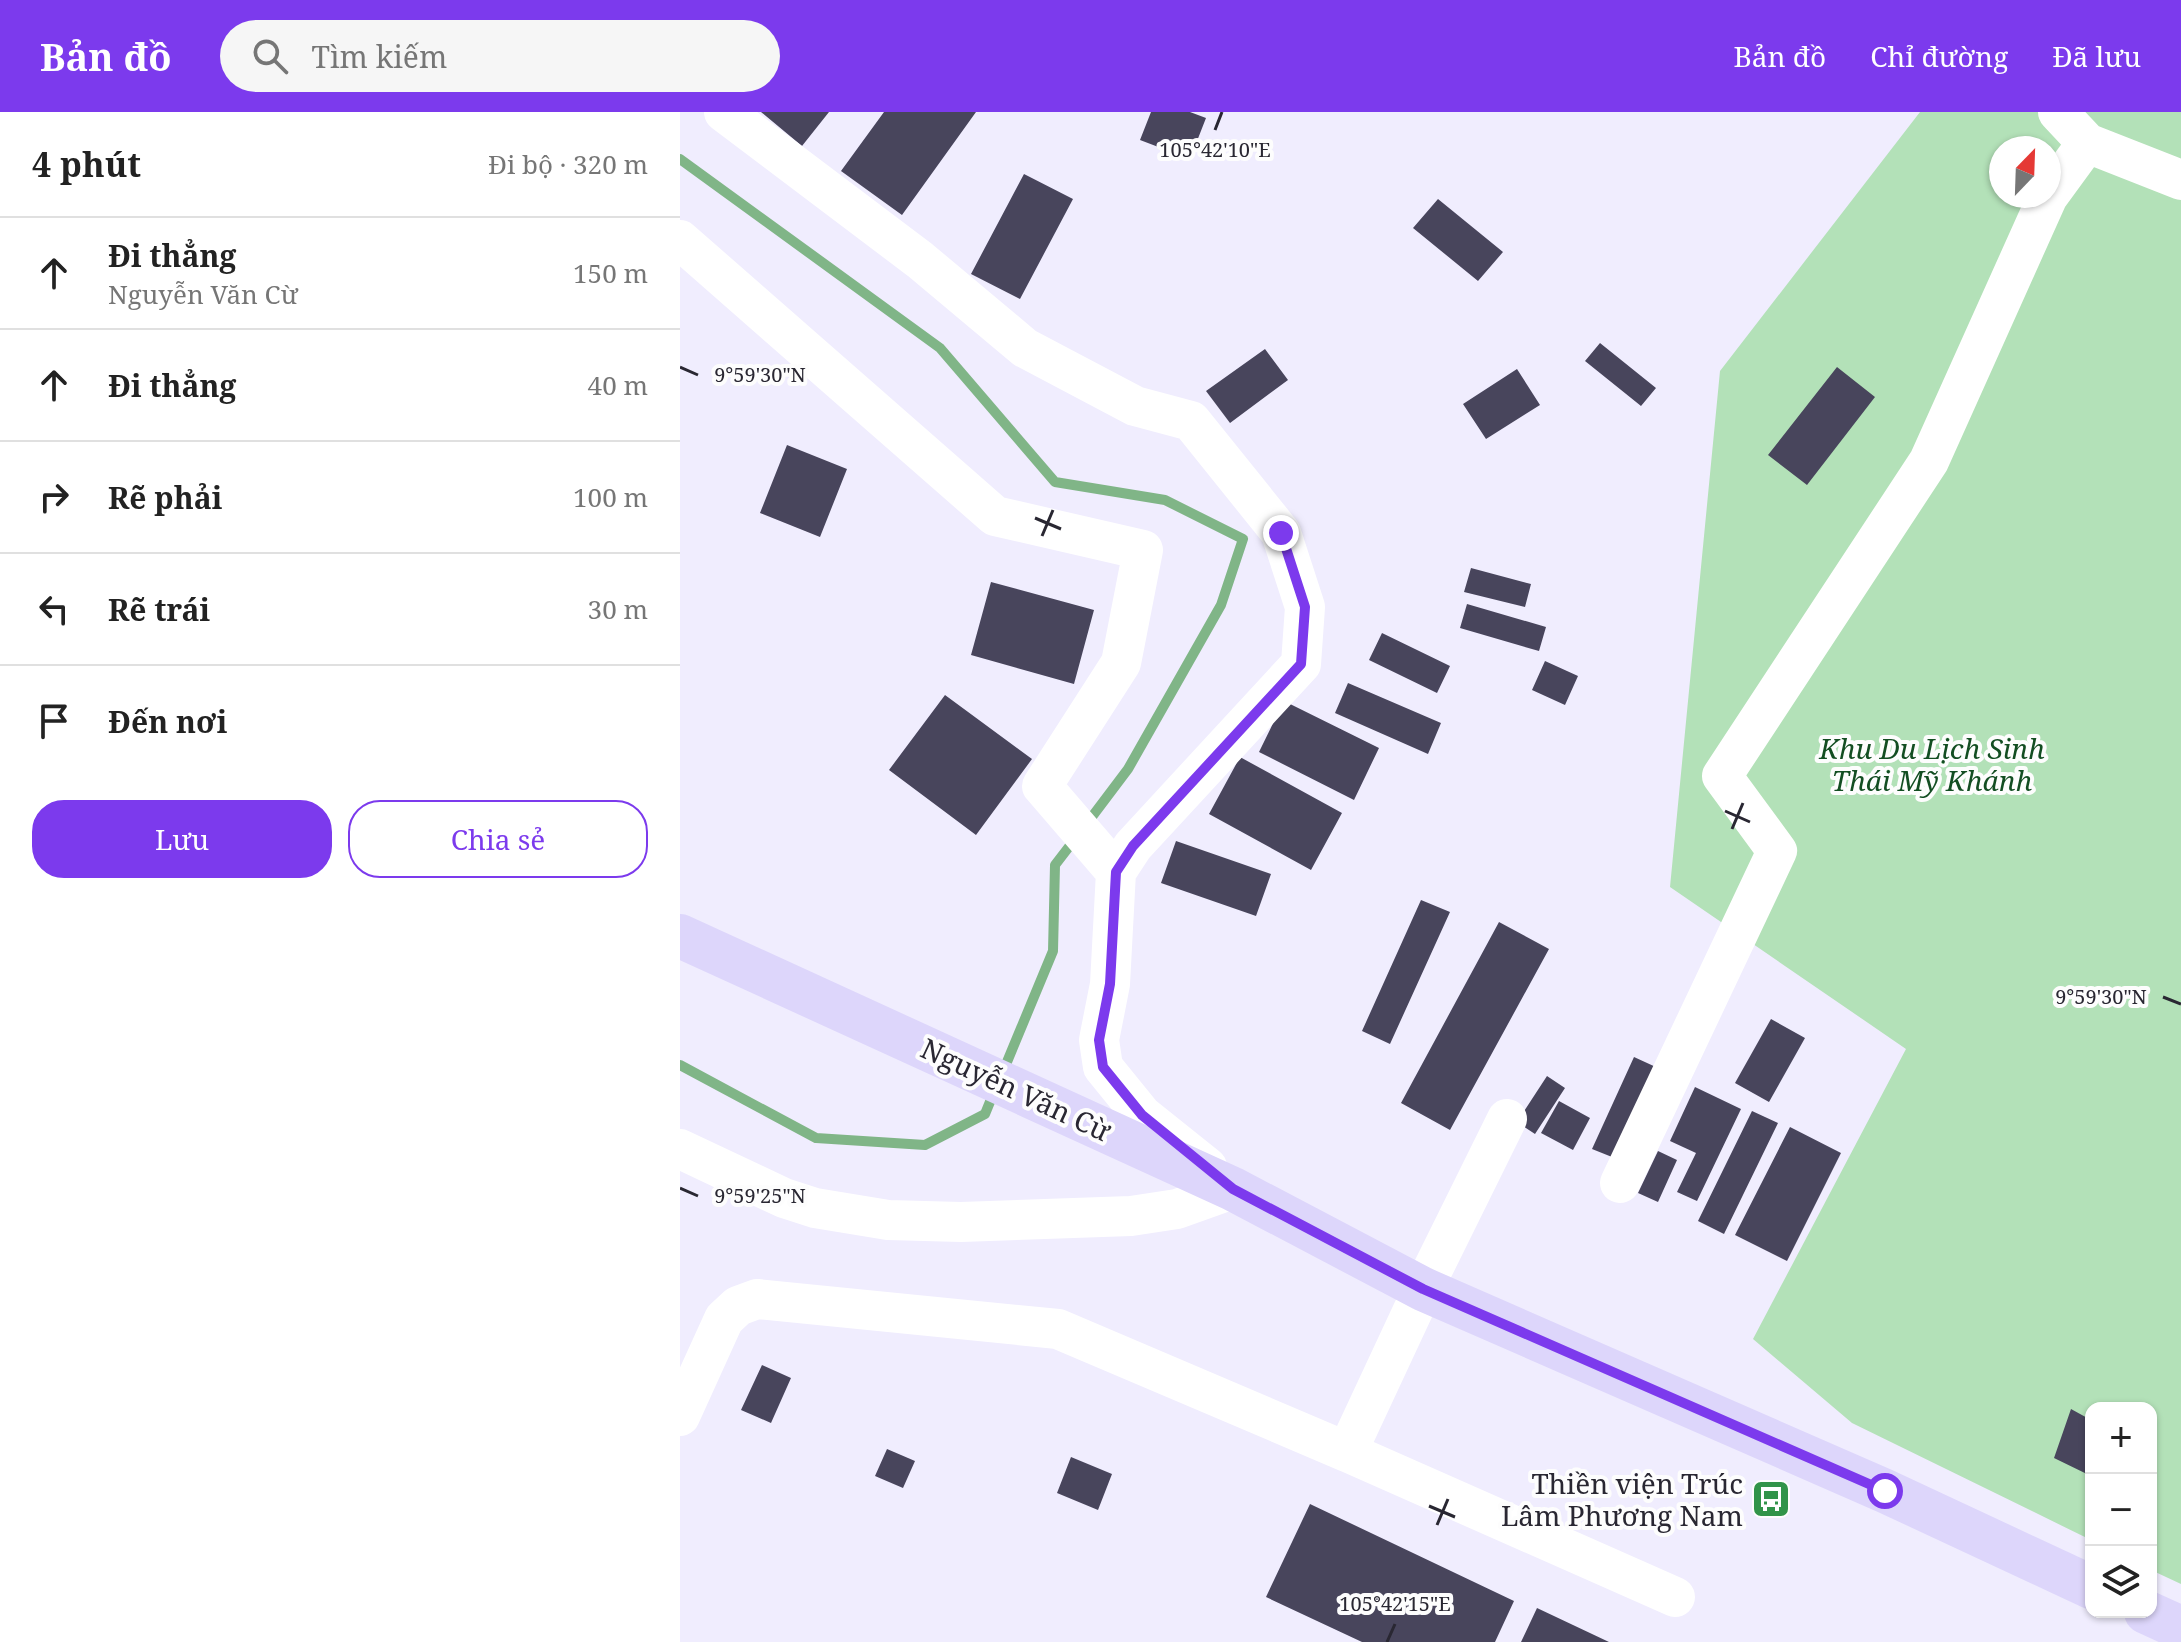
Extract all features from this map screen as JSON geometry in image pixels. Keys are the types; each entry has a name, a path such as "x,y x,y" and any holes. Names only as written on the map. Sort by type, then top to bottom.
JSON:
{"main road":[{"name":"Nguyễn Văn Cừ","path":"680,936 1233,1189 1423,1289 1885,1491 2085,1584"},
{"path":"2157,1617 2181,1628"}],"street":[{"path":"724,112 920,260 1025,348 1135,406 1191,421 1281,533 1305,607 1301,664 1133,846 1116,872 1110,984 1099,1040 1103,1067 1142,1115 1233,1189"},
{"path":"2058,112 2087,143 2181,180"},
{"path":"2061,178 2087,143"},
{"path":"1620,1183 1777,851 1722,776 1929,461 2042,208"},
{"path":"680,240 995,516 1143,550 1121,663 1042,786 1116,872"},
{"path":"1347,1452 1507,1119"},
{"path":"680,1149 784,1198 815,1208 888,1220 961,1222 1131,1216 1177,1209 1233,1189"},
{"path":"680,1416 724,1319 738,1306 757,1299 1058,1329 1675,1597"}],"green space":[{"name":"Khu Du Lịch Sinh Thái Mỹ Khánh","path":"1920,112 2181,112 2181,1584 2157,1573 2157,1402 2085,1402 2085,1537 1852,1423 1753,1339 1906,1049 1670,887 1720,371"}],"building":[{"path":"761,112 829,112 802,146"},
{"path":"884,112 976,112 902,215 841,171"},
{"path":"1151,112 1190,112 1206,118 1190,159 1140,140"},
{"path":"1024,174 1073,199 1020,299 971,274"},
{"path":"1438,199 1503,252 1478,281 1413,228"},
{"path":"1600,343 1656,388 1641,406 1585,361"},
{"path":"1265,349 1288,380 1230,423 1206,391"},
{"path":"1837,367 1875,397 1807,485 1768,455"},
{"path":"1517,369 1540,405 1486,439 1463,404"},
{"path":"787,445 847,469 820,537 760,513"},
{"path":"1471,568 1531,584 1525,607 1464,592"},
{"path":"991,582 1094,610 1074,684 971,655"},
{"path":"1467,604 1546,627 1539,651 1460,628"},
{"path":"1382,633 1450,666 1437,693 1369,660"},
{"path":"1545,661 1578,676 1565,705 1532,690"},
{"path":"1348,683 1441,723 1428,754 1335,713"},
{"path":"945,695 1032,759 976,835 889,770"},
{"path":"1284,701 1379,748 1354,800 1259,752"},
{"path":"1240,757 1342,813 1311,870 1209,814"},
{"path":"1176,841 1271,874 1256,916 1161,883"},
{"path":"1421,900 1450,912 1390,1044 1362,1031"},
{"path":"1499,922 1549,949 1450,1130 1401,1103"},
{"path":"1771,1019 1805,1038 1769,1102 1735,1083"},
{"path":"1634,1057 1658,1068 1617,1159 1592,1149"},
{"path":"1547,1076 1565,1088 1535,1134 1517,1122"},
{"path":"1695,1087 1741,1109 1697,1201 1677,1192 1696,1153 1670,1141"},
{"path":"1559,1101 1590,1118 1573,1150 1541,1133"},
{"path":"1752,1111 1778,1123 1724,1234 1698,1221"},
{"path":"1790,1127 1841,1153 1787,1261 1735,1235"},
{"path":"1658,1151 1677,1160 1658,1202 1638,1193"},
{"path":"762,1365 791,1378 771,1423 741,1410"},
{"path":"2071,1409 2085,1417 2085,1473 2054,1458"},
{"path":"887,1449 915,1461 903,1488 875,1476"},
{"path":"1071,1457 1112,1474 1098,1510 1057,1493"},
{"path":"1310,1504 1514,1601 1495,1642 1362,1642 1266,1597"},
{"path":"1537,1608 1609,1642 1521,1642"}],"waterway":[{"path":"680,159 940,348 1055,482 1165,500 1243,539 1221,605 1128,769 1085,826"},
{"path":"1002,1074 1053,951 1055,865 1075,839"},
{"path":"680,1065 816,1138 925,1145 985,1114 994,1092"}],"place":[{"name":"Thiền viện Trúc Lâm Phương Nam","path":"1771,1499"}],"route":[{"path":"1281,533 1305,607 1301,664 1133,846 1116,872 1110,984 1099,1040 1103,1067 1142,1115 1233,1189 1423,1289 1885,1491"}]}
